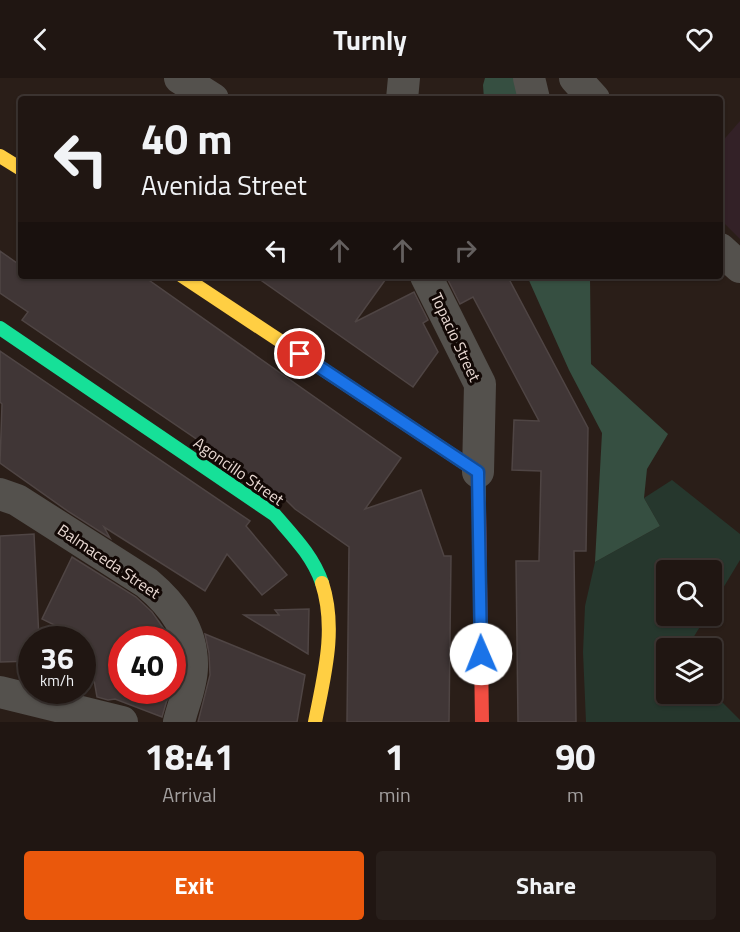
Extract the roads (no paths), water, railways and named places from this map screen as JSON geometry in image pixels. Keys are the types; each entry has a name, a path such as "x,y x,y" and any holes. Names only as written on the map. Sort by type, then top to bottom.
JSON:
{"street":[{"path":"180,78 208,96"},
{"path":"529,78 533,96"},
{"path":"575,78 591,96"},
{"path":"0,156 18,168"},
{"path":"723,252 740,267"},
{"path":"723,264 740,278"},
{"path":"187,279 478,472 482,722"},
{"name":"Topacio Street","path":"428,279 480,384 478,472"},
{"name":"Agoncillo Street","path":"0,328 275,515 301,545 319,575 328,608 331,641 315,722"},
{"name":"Balmaceda Street","path":"0,494 17,500 147,583 163,596 178,614 190,642 192,669 179,722"},
{"path":"0,692 122,722"}]}
